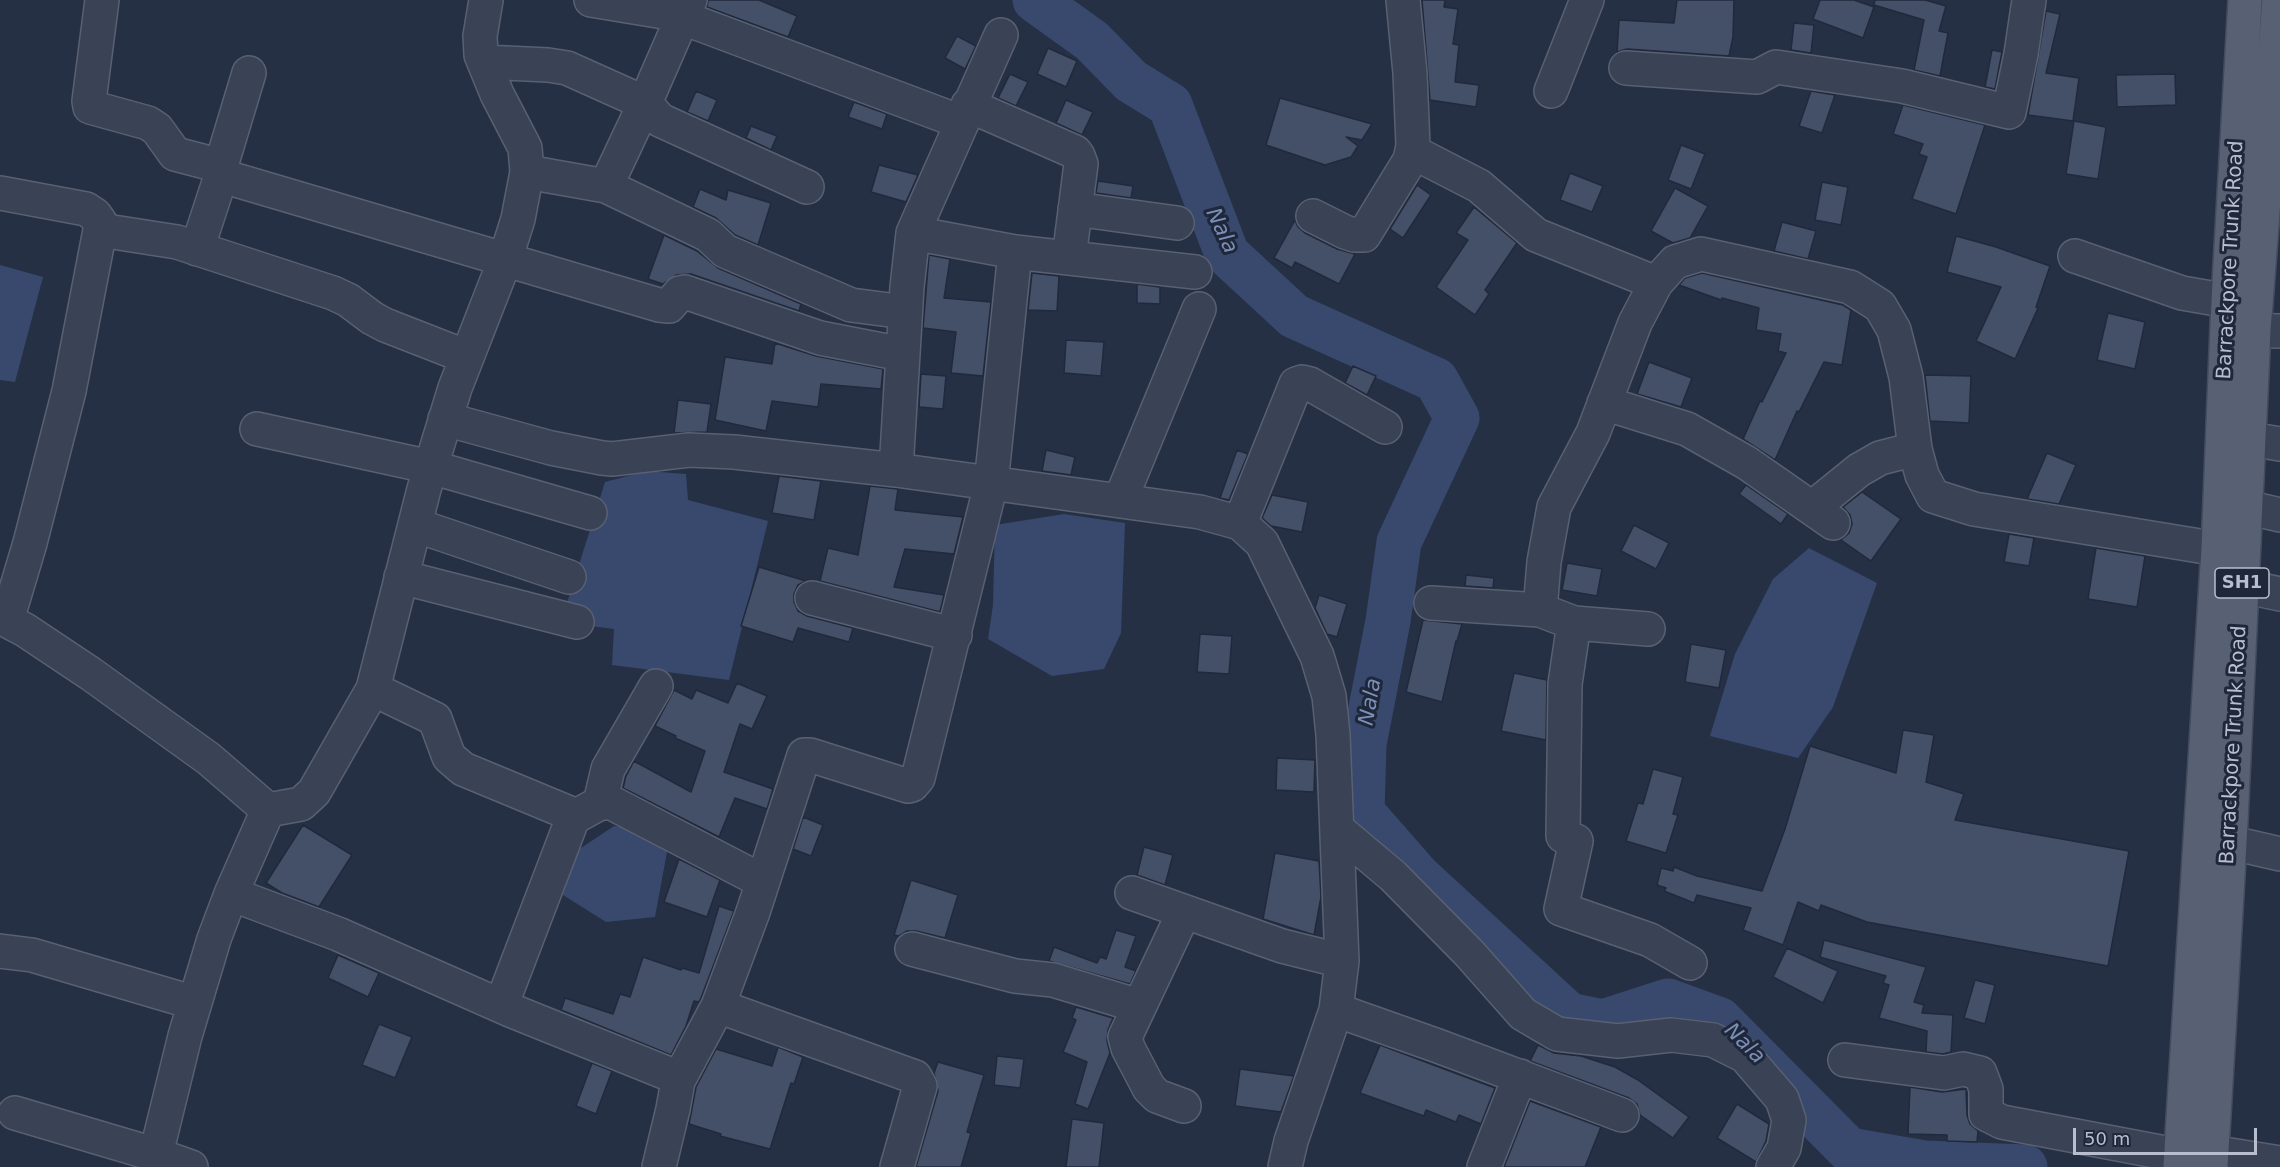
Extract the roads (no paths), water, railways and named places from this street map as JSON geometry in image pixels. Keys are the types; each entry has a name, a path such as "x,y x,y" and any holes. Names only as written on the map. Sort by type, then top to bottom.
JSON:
{"main road":[{"name":"Barrackpore Trunk Road","path":"2196,1160 2215,839 2242,586 2246,507 2264,442 2247,323 2245,0"},
{"name":"Barrackpore Trunk Road","path":"2215,839 2218,549 2247,323 2279,0"}],"street":[{"path":"102,0 90,107 148,123 157,129 175,154 237,180 665,307 669,306 682,292 696,294 820,338 903,354"},
{"path":"268,810 301,804 315,792 373,689 445,419 466,357 505,260 518,219 527,172 525,148 497,94 484,62 480,36 486,0"},
{"path":"591,0 662,11 686,9 964,114 1076,152 1081,164 1069,258"},
{"path":"1313,216 1345,232 1365,235 1413,153 1410,73 1403,0"},
{"path":"1551,91 1587,0"},
{"path":"1626,69 1757,77 1776,67 1902,86 2009,112 2029,0"},
{"path":"606,186 686,9"},
{"path":"896,470 905,312 913,233 1001,35"},
{"path":"484,62 558,66 645,103 660,120 807,187"},
{"path":"197,249 222,173 249,73"},
{"path":"1413,153 1479,186 1536,234 1656,283"},
{"path":"527,172 606,186 708,235 725,251 851,305 905,312"},
{"path":"0,193 86,209 100,222 69,391 30,543 3,618 91,674 209,759 268,810"},
{"path":"1075,209 1177,224"},
{"path":"100,230 164,239 340,296 372,318 410,336 466,357"},
{"path":"913,233 1015,252 1195,272"},
{"path":"659,1167 678,1081 718,1006 753,912 804,754 908,786 918,778 991,484 1015,252"},
{"path":"1540,610 1544,562 1554,507 1593,433 1635,322 1656,283 1675,262 1701,254 1850,287 1880,306 1894,330 1906,377 1915,448 1922,475 1934,496 1974,508 2218,549"},
{"path":"2075,256 2182,292 2247,323"},
{"path":"1120,501 1199,309"},
{"path":"1240,523 1296,384 1302,382 1310,384 1385,427"},
{"path":"1604,403 1687,429 1747,463 1822,516 1859,470 1880,458 1915,448"},
{"path":"445,419 551,448 602,458 711,450 896,470 1200,512 1240,523 1262,543 1317,656 1329,696 1333,735 1342,961 1336,1010 1291,1141 1285,1167"},
{"path":"257,429 431,467 590,513"},
{"path":"2246,507 2280,515"},
{"path":"415,525 569,577"},
{"path":"402,577 577,622"},
{"path":"2242,586 2280,594"},
{"path":"812,598 955,635"},
{"path":"1431,603 1540,610 1574,623 1648,629"},
{"path":"1574,623 1565,684 1563,836 1576,841 1561,909 1650,940 1690,963"},
{"path":"501,1006 587,809 656,686"},
{"path":"373,689 435,719 448,757 455,764 587,809 612,803 762,881"},
{"path":"156,1161 185,1036 214,939 268,810"},
{"path":"1337,829 1393,876 1523,1014 1557,1034 1618,1041 1671,1035 1713,1040 1745,1056 1782,1099 1789,1120 1784,1148 1773,1167"},
{"path":"2215,839 2280,854"},
{"path":"1132,893 1282,946 1342,961"},
{"path":"231,894 338,934 501,1006 669,1074 678,1081"},
{"path":"1184,912 1125,1036 1128,1048 1149,1088 1157,1096 1184,1106"},
{"path":"912,949 1015,976 1064,983 1139,1006"},
{"path":"0,951 32,955 195,1003"},
{"path":"718,1006 915,1077 920,1086 897,1167"},
{"path":"1336,1010 1622,1115"},
{"path":"1845,1060 1944,1073 1963,1070 1980,1073 1986,1089 1986,1114 2002,1122 2196,1160 2280,1163"},
{"path":"1484,1167 1520,1076"},
{"path":"15,1113 156,1161 191,1167"}],"water":[{"path":"0,265 43,277 15,382 0,380"},
{"path":"647,471 686,474 688,500 768,521 729,680 612,665 614,629 561,622 605,482"},
{"path":"1064,514 1125,523 1121,633 1104,669 1052,676 988,639 993,605 995,525"},
{"path":"1809,548 1877,583 1833,707 1798,758 1710,736 1735,654 1773,579"},
{"path":"614,826 646,830 667,852 655,917 606,922 563,895 572,854"}],"waterway":[{"name":"Nala","path":"1035,0 1092,41 1131,81 1170,105 1227,254 1294,316 1436,380 1457,418 1399,542 1388,621 1364,744 1362,812 1418,876 1569,1015 1603,1022 1668,1001 1720,1020 1849,1150 1924,1163 2025,1167"}]}
